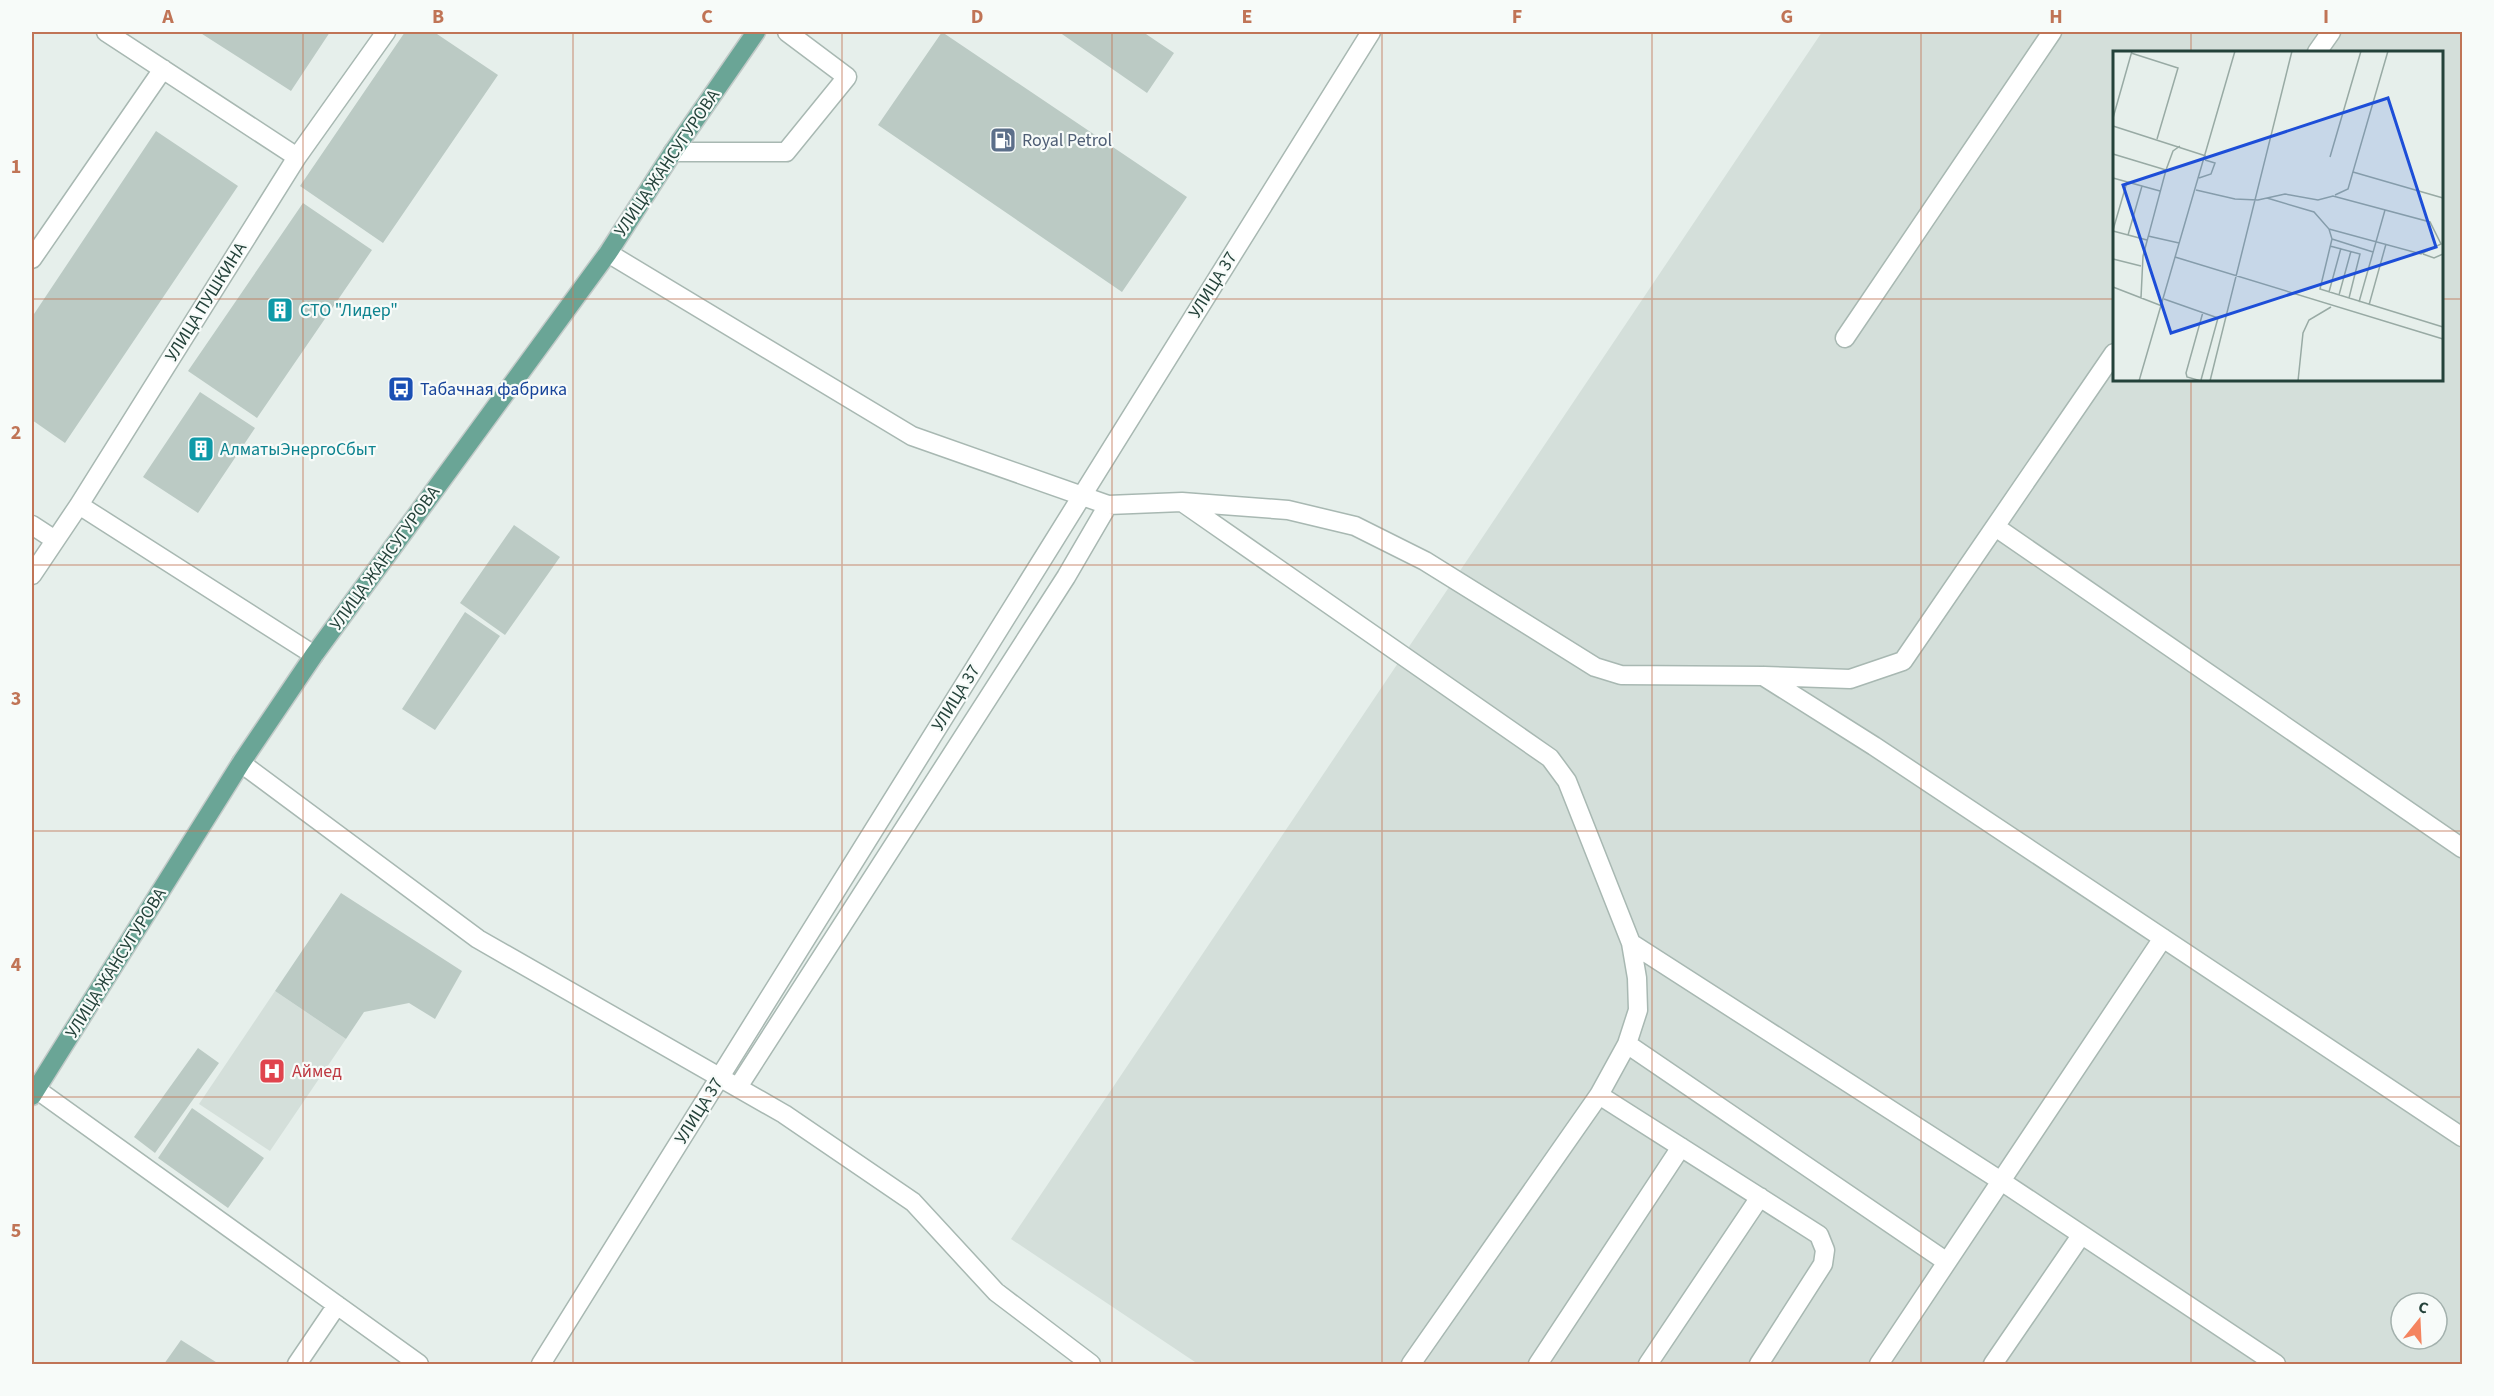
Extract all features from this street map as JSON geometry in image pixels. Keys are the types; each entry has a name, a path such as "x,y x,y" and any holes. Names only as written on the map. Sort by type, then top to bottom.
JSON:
{"main road":[{"name":"УЛИЦА ЖАНСУГУРОВА","path":"34,1093 241,763 314,656 608,253 673,152 756,32"}],"street":[{"path":"106,32 297,157"},
{"name":"УЛИЦА ПУШКИНА","path":"32,575 80,505 297,157 386,32"},
{"path":"673,152 786,152 847,77 787,32"},
{"name":"УЛИЦА 37","path":"541,1365 1371,32"},
{"path":"1845,338 2052,32"},
{"path":"2318,51 2331,32"},
{"path":"32,260 163,69"},
{"path":"608,253 912,436 1108,505 1182,502 1288,510 1355,526 1425,561 1595,667 1621,675 1850,679 1903,661 1997,528 2113,356"},
{"path":"1182,502 1551,758 1567,781 1631,943 1637,978 1638,1010 1627,1044 1599,1095 1412,1365"},
{"path":"80,505 314,656"},
{"path":"738,1087 1066,577 1108,505"},
{"path":"32,525 55,540"},
{"path":"1997,528 2463,848"},
{"path":"1763,676 2463,1137"},
{"path":"241,763 478,939 784,1114 913,1202 996,1292 1091,1365"},
{"path":"1879,1365 2163,938"},
{"path":"1631,943 2001,1181 2080,1237 2276,1365"},
{"path":"1627,1044 1947,1262"},
{"path":"34,1093 419,1365"},
{"path":"1599,1095 1819,1235 1825,1250 1823,1264 1760,1365"},
{"path":"1538,1365 1681,1147"},
{"path":"1648,1365 1760,1197"},
{"path":"1993,1365 2080,1237"},
{"path":"297,1365 337,1305"}],"shaded area":[{"path":"1822,32 2462,32 2462,1364 1198,1364 1011,1239"},
{"name":"Аймед","path":"275,991 346,1039 270,1151 199,1104"}],"building":[{"path":"199,32 330,32 291,91"},
{"path":"405,32 434,32 498,75 383,243 300,186"},
{"path":"942,32 1187,197 1122,292 878,125"},
{"path":"1059,32 1143,32 1174,53 1147,93"},
{"path":"156,131 238,186 65,443 32,420 32,317"},
{"name":"СТО \"Лидер\"","path":"303,203 372,250 257,418 188,371"},
{"name":"АлматыЭнергоСбыт","path":"200,392 255,428 198,513 143,477"},
{"path":"514,525 560,557 505,635 460,603"},
{"path":"465,612 500,636 435,730 402,709"},
{"path":"341,893 462,971 435,1019 409,1003 364,1012 346,1039 275,991"},
{"path":"198,1048 219,1063 155,1153 134,1137"},
{"path":"192,1108 264,1158 228,1208 158,1158"},
{"path":"181,1340 219,1364 164,1364"}],"place":[{"name":"Royal Petrol","path":"1003,140"},
{"name":"СТО \"Лидер\"","path":"280,310"},
{"name":"Табачная фабрика","path":"401,389"},
{"name":"АлматыЭнергоСбыт","path":"201,449"},
{"name":"Аймед","path":"272,1071"}]}
